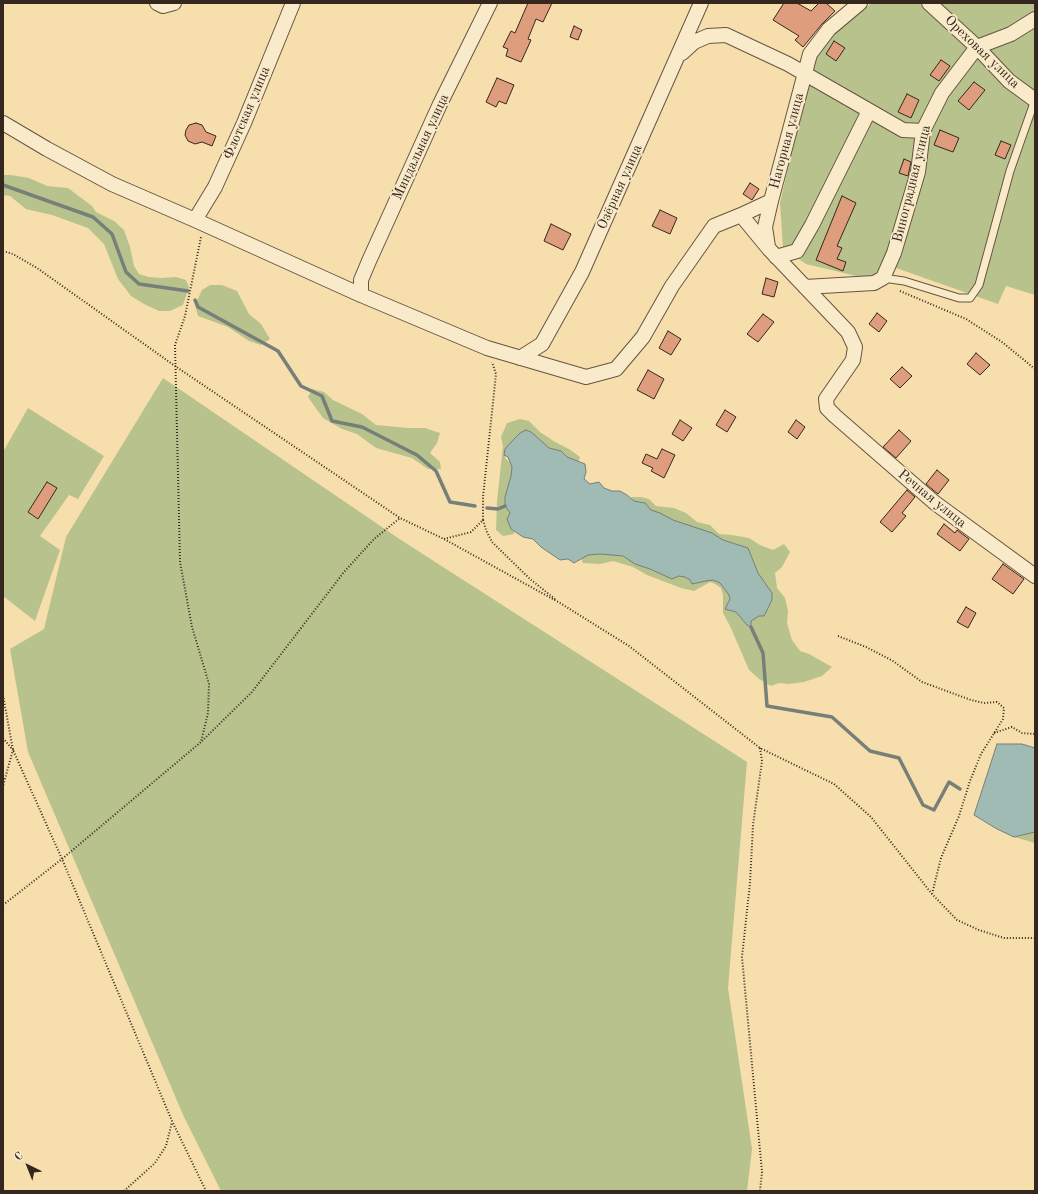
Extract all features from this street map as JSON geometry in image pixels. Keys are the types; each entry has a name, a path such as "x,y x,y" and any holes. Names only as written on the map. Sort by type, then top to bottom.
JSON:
{"street":[{"path":"157,3 163,6 174,3"},
{"name":"Миндальная улица","path":"361,294 361,280 369,261 440,104 490,3"},
{"name":"Озёрная улица","path":"520,358 542,344 582,272 701,3"},
{"name":"Нагорная улица","path":"520,358 586,377 616,369 643,336 672,286 714,226 771,201 810,54 829,29 860,3"},
{"name":"Ореховая улица","path":"929,3 977,47 1008,81 1035,100"},
{"name":"Флотская улица","path":"196,220 214,187 244,122 292,4"},
{"path":"977,47 1011,34 1035,19"},
{"path":"678,56 694,42 708,36 726,36 805,73 903,130 923,131"},
{"name":"Виноградная улица","path":"883,278 894,253 918,172 923,131 942,93 977,47"},
{"path":"772,253 797,251 812,225 870,111"},
{"path":"3,123 47,149 112,184 487,348 520,358"},
{"path":"771,201 765,227 772,253"},
{"path":"741,215 772,253 805,287 874,283 883,278"},
{"name":"Речная улица","path":"805,287 848,332 855,347 853,360 826,399 827,408 934,503 1035,576"}],"lane":[{"path":"883,278 904,281 958,298 970,298 979,285 1010,171 1035,100"}],"path":[{"path":"196,220 202,232 185,316 175,345 180,562 192,627 209,684 208,713 201,742"},
{"path":"3,251 13,254 37,268 176,366 400,518 444,539 560,603 629,646 760,748 834,784 871,817 932,894 957,920 979,930 1004,938 1035,938"},
{"path":"895,289 966,319 1002,342 1035,369"},
{"path":"487,348 496,374 482,497 483,520 492,542 530,579 560,603"},
{"path":"3,905 62,859 201,742 252,692 344,572 359,555 374,539 400,518"},
{"path":"444,539 471,532 483,520"},
{"path":"838,636 866,647 893,661 922,682 971,700 984,703 997,702 1004,708 1003,719 981,754 970,781 959,816 947,840 932,894"},
{"path":"3,695 13,750 62,859 172,1121 206,1191"},
{"path":"993,734 1012,727 1022,733 1035,734"},
{"path":"3,738 13,750"},
{"path":"760,748 762,761 753,825 750,883 742,957 762,1172 760,1191"},
{"path":"3,786 13,750"},
{"path":"124,1191 155,1163 166,1146 172,1121"}],"green space":[{"path":"871,3 1035,3 1035,295 1006,286 998,304 882,263 873,280 806,264 783,248 780,203 811,67 830,35"},
{"path":"3,175 29,178 47,186 68,188 92,206 96,212 114,221 124,230 130,247 134,266 139,274 161,278 176,277 186,280 189,287 183,305 170,311 159,311 131,296 118,279 104,244 88,228 52,215 26,209 10,196 3,195"},
{"path":"210,285 222,285 237,291 249,314 261,324 270,339 261,345 249,341 228,327 198,316 195,305 202,290"},
{"path":"163,378 401,540 747,762 728,988 752,1149 747,1191 221,1191 184,1117 28,752 10,649 44,629 66,537"},
{"path":"312,389 324,392 333,400 362,414 376,425 425,428 440,433 437,443 430,453 440,462 441,469 428,469 412,458 376,448 357,434 342,429 323,418 308,397"},
{"path":"28,408 104,456 78,499 69,495 40,536 60,550 35,621 3,596 3,452"},
{"path":"520,419 529,421 540,432 580,457 578,463 507,448 505,458 513,465 514,534 503,536 496,530 497,501 503,446 501,437 507,423"},
{"path":"632,497 649,499 656,506 674,508 686,513 697,522 710,525 719,534 749,538 760,545 773,550 784,544 790,552 782,567 775,573 777,588 785,598 788,611 787,623 792,640 800,651 809,654 832,667 822,676 804,682 789,684 779,683 771,686 759,679 749,670 723,613 723,595 721,588 715,584 710,582 694,591 681,588 647,575 633,567 613,561 600,564 583,563 581,558 590,552 619,551 640,563 668,568 672,576 686,571 696,578 706,576 723,579 732,583 740,590 739,610 750,614 762,611 765,598 763,590 757,590 752,593 746,588 744,577 731,556 716,546 718,542 713,535 680,527 653,513 643,505 629,501"},
{"path":"1035,832 1035,843 1014,837"}],"water":[{"path":"526,430 531,432 549,448 561,451 567,457 585,464 586,472 584,479 590,484 599,482 604,488 612,491 620,491 634,501 645,503 651,510 673,520 712,533 723,540 748,548 758,573 772,593 772,600 764,616 759,616 751,621 751,627 747,625 736,612 725,609 730,599 729,595 720,583 713,580 692,584 690,580 685,577 679,576 672,579 635,564 623,556 600,554 588,555 574,563 568,559 560,560 541,547 533,539 523,537 511,529 507,519 510,513 505,506 505,497 512,467 508,457 504,455 505,449 520,433"},
{"path":"997,744 1022,744 1035,748 1035,832 1014,837 974,815"}],"building":[{"path":"528,3 552,3 543,22 536,19 528,39 531,40 521,62 506,56 508,49 503,47 511,31 515,33"},
{"path":"784,3 797,3 811,11 819,3 826,3 835,11 803,47 795,40 799,36 773,20"},
{"path":"574,26 582,30 578,40 570,37"},
{"path":"834,41 845,48 836,61 826,54"},
{"path":"941,60 950,66 939,81 930,75"},
{"path":"497,78 514,85 506,104 499,101 496,107 486,102"},
{"path":"974,82 985,90 969,110 958,101"},
{"path":"907,94 919,100 911,118 898,112"},
{"path":"196,123 202,125 206,132 216,136 212,146 202,142 195,144 188,141 185,135 186,130 189,125"},
{"path":"940,130 959,138 953,152 934,145"},
{"path":"1001,141 1011,145 1005,159 995,155"},
{"path":"904,159 911,162 908,176 899,173"},
{"path":"750,183 759,189 752,200 743,194"},
{"path":"842,196 856,203 837,246 842,248 837,259 846,262 843,271 816,260"},
{"path":"660,210 677,218 670,234 652,226"},
{"path":"551,224 571,234 563,250 544,241"},
{"path":"766,278 778,282 774,297 762,294"},
{"path":"877,313 887,321 879,332 869,324"},
{"path":"763,314 774,322 758,342 747,334"},
{"path":"668,331 681,339 671,355 659,348"},
{"path":"976,353 990,365 980,375 967,364"},
{"path":"902,367 912,376 900,388 890,379"},
{"path":"648,370 664,379 654,399 637,390"},
{"path":"725,410 736,417 727,432 716,425"},
{"path":"680,420 692,428 683,441 672,434"},
{"path":"796,420 805,427 797,439 788,432"},
{"path":"899,430 911,441 896,458 883,447"},
{"path":"662,449 675,455 664,478 651,471 653,468 642,463 646,454 657,459"},
{"path":"937,470 949,480 938,494 926,484"},
{"path":"47,482 57,488 38,519 28,512"},
{"path":"907,490 915,497 902,513 906,516 892,532 880,522"},
{"path":"944,524 955,533 957,530 969,539 960,551 937,534"},
{"path":"1003,564 1024,579 1013,594 992,579"},
{"path":"966,607 976,613 968,628 957,622"}],"waterway":[{"path":"3,185 93,217 112,234 126,272 139,284 188,291"},
{"path":"195,300 198,307 278,351 301,386 322,396 332,421 362,427 417,455 436,471 450,502 475,506"},
{"path":"487,508 498,509 505,506"},
{"path":"751,627 763,653 767,706 832,717 870,751 899,758 923,805 934,810 949,782 960,789"}]}
